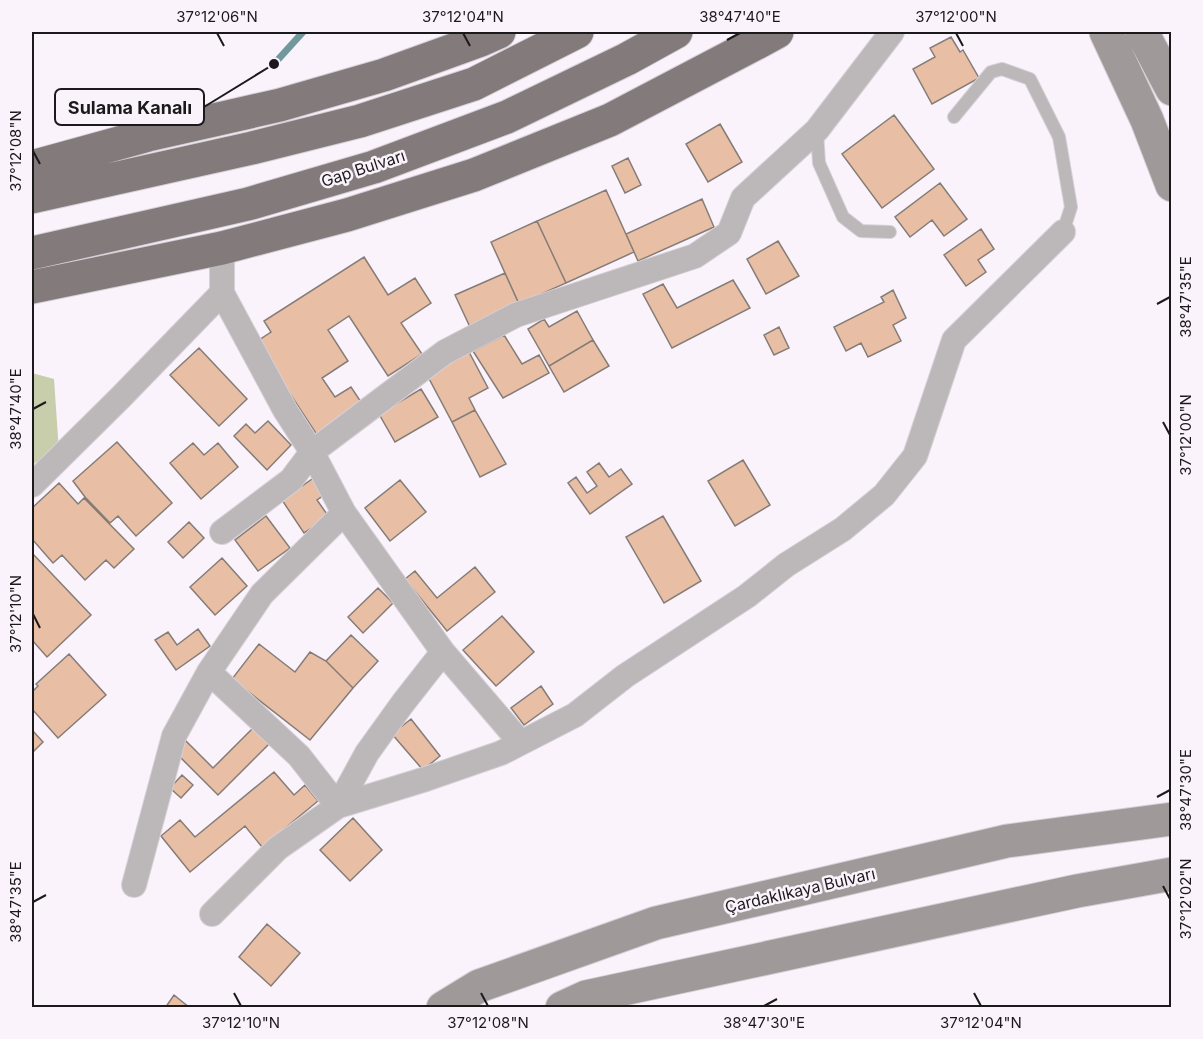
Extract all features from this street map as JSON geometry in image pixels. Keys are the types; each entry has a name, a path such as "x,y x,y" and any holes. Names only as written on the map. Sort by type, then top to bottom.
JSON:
{"highway":[{"path":"32,167 148,135 280,105 384,75 499,32"},
{"path":"32,197 252,148 360,121 474,84 577,32"},
{"name":"Gap Bulvarı","path":"32,253 248,204 374,166 507,117 627,59 676,32"},
{"path":"32,287 222,248 347,215 474,175 610,120 777,32"}],"main road":[{"path":"1106,32 1147,120 1172,184"},
{"path":"1142,32 1172,88"},
{"name":"Çardaklıkaya Bulvarı","path":"443,1008 479,986 656,923 1007,841 1172,819"},
{"path":"562,1008 586,997 1077,891 1172,874"}],"street":[{"path":"222,532 291,480 312,452 445,352 516,315 695,256 729,233 743,198 817,130 892,32"},
{"path":"212,914 278,848 338,806 501,753 576,715 625,676 747,596 786,565 843,529 884,495 915,456 954,340 1063,232"},
{"path":"222,248 222,293 344,513 443,652 521,743"},
{"path":"32,485 222,293"},
{"path":"134,885 174,736 209,672 262,594 344,513"},
{"path":"338,806 367,753 443,652"},
{"path":"209,672 298,756 338,806"}],"lane":[{"path":"954,117 991,72 1002,69 1030,79 1059,137 1071,207 1063,232"},
{"path":"817,130 819,163 843,217 861,231 890,231"}],"green space":[{"path":"32,373 54,379 59,452 43,465 36,462 32,466"}],"building":[{"path":"951,37 960,52 963,50 979,78 932,104 913,69 935,57 930,48"},
{"path":"894,115 934,169 882,208 842,154"},
{"path":"720,124 742,162 708,182 686,144"},
{"path":"628,158 641,185 625,193 612,166"},
{"path":"940,183 967,219 944,236 932,220 910,237 895,217"},
{"path":"606,190 634,252 566,283 537,221"},
{"path":"702,199 714,227 638,261 626,234"},
{"path":"537,221 566,283 519,304 491,242"},
{"path":"981,229 994,249 978,260 986,272 966,286 944,255"},
{"path":"778,241 799,276 766,294 747,259"},
{"path":"364,257 388,295 415,278 431,303 401,323 422,354 388,376 349,316 328,330 348,361 322,378 335,397 351,387 365,408 319,438 256,342 271,332 264,321"},
{"path":"505,273 519,304 470,327 455,295"},
{"path":"733,280 750,308 672,348 643,294 663,284 677,308"},
{"path":"893,290 906,318 893,325 901,341 868,357 861,343 846,351 834,327 884,302 881,297"},
{"path":"577,311 593,340 549,366 528,329 544,319 549,327"},
{"path":"779,327 789,348 774,355 764,335"},
{"path":"504,335 522,364 539,355 549,373 503,398 473,351"},
{"path":"593,340 609,366 564,392 549,366"},
{"path":"199,348 247,399 219,426 170,375"},
{"path":"468,350 488,388 469,398 475,410 452,422 425,371"},
{"path":"421,389 438,417 395,442 379,414"},
{"path":"475,410 506,464 480,477 452,422"},
{"path":"268,421 291,445 267,470 234,436 246,424 255,433"},
{"path":"117,442 172,503 136,536 118,516 110,523 73,481"},
{"path":"193,443 204,455 218,443 238,467 201,499 170,463"},
{"path":"743,460 770,505 735,526 708,481"},
{"path":"599,463 609,477 621,469 632,484 590,514 568,483 576,477 587,493 597,486 587,472"},
{"path":"315,477 327,493 317,500 329,517 304,533 282,500"},
{"path":"400,480 426,512 390,541 365,508"},
{"path":"59,483 78,504 84,498 134,549 114,568 106,560 85,580 62,555 53,563 32,539 32,508"},
{"path":"266,516 290,548 258,571 235,540"},
{"path":"663,516 701,581 664,603 626,537"},
{"path":"189,522 204,538 183,558 168,542"},
{"path":"32,553 91,615 47,657 32,640"},
{"path":"222,558 247,586 215,615 190,587"},
{"path":"475,567 495,592 447,631 405,579 415,571 437,598"},
{"path":"378,588 393,603 363,633 348,617"},
{"path":"502,616 534,652 496,686 463,650"},
{"path":"198,629 210,646 176,670 155,640 168,632 177,645"},
{"path":"351,635 378,661 353,688 326,661"},
{"path":"259,644 295,672 310,652 326,661 353,688 310,740 232,679"},
{"path":"69,654 106,695 58,738 32,709 32,692 38,686 36,684"},
{"path":"541,686 553,704 524,725 511,708"},
{"path":"411,719 440,756 423,770 392,734"},
{"path":"256,725 272,741 218,795 175,752 186,741 213,768"},
{"path":"32,730 43,742 32,753"},
{"path":"274,772 294,795 305,785 318,801 262,847 245,826 190,872 161,836 180,820 195,837"},
{"path":"182,775 193,785 181,798 170,788"},
{"path":"353,818 382,850 350,881 320,850"},
{"path":"267,924 300,953 271,986 239,957"},
{"path":"174,995 190,1008 165,1008"}],"waterway":[{"path":"274,64 303,32"}],"place":[{"name":"Sulama Kanalı","path":"274,64"}]}
